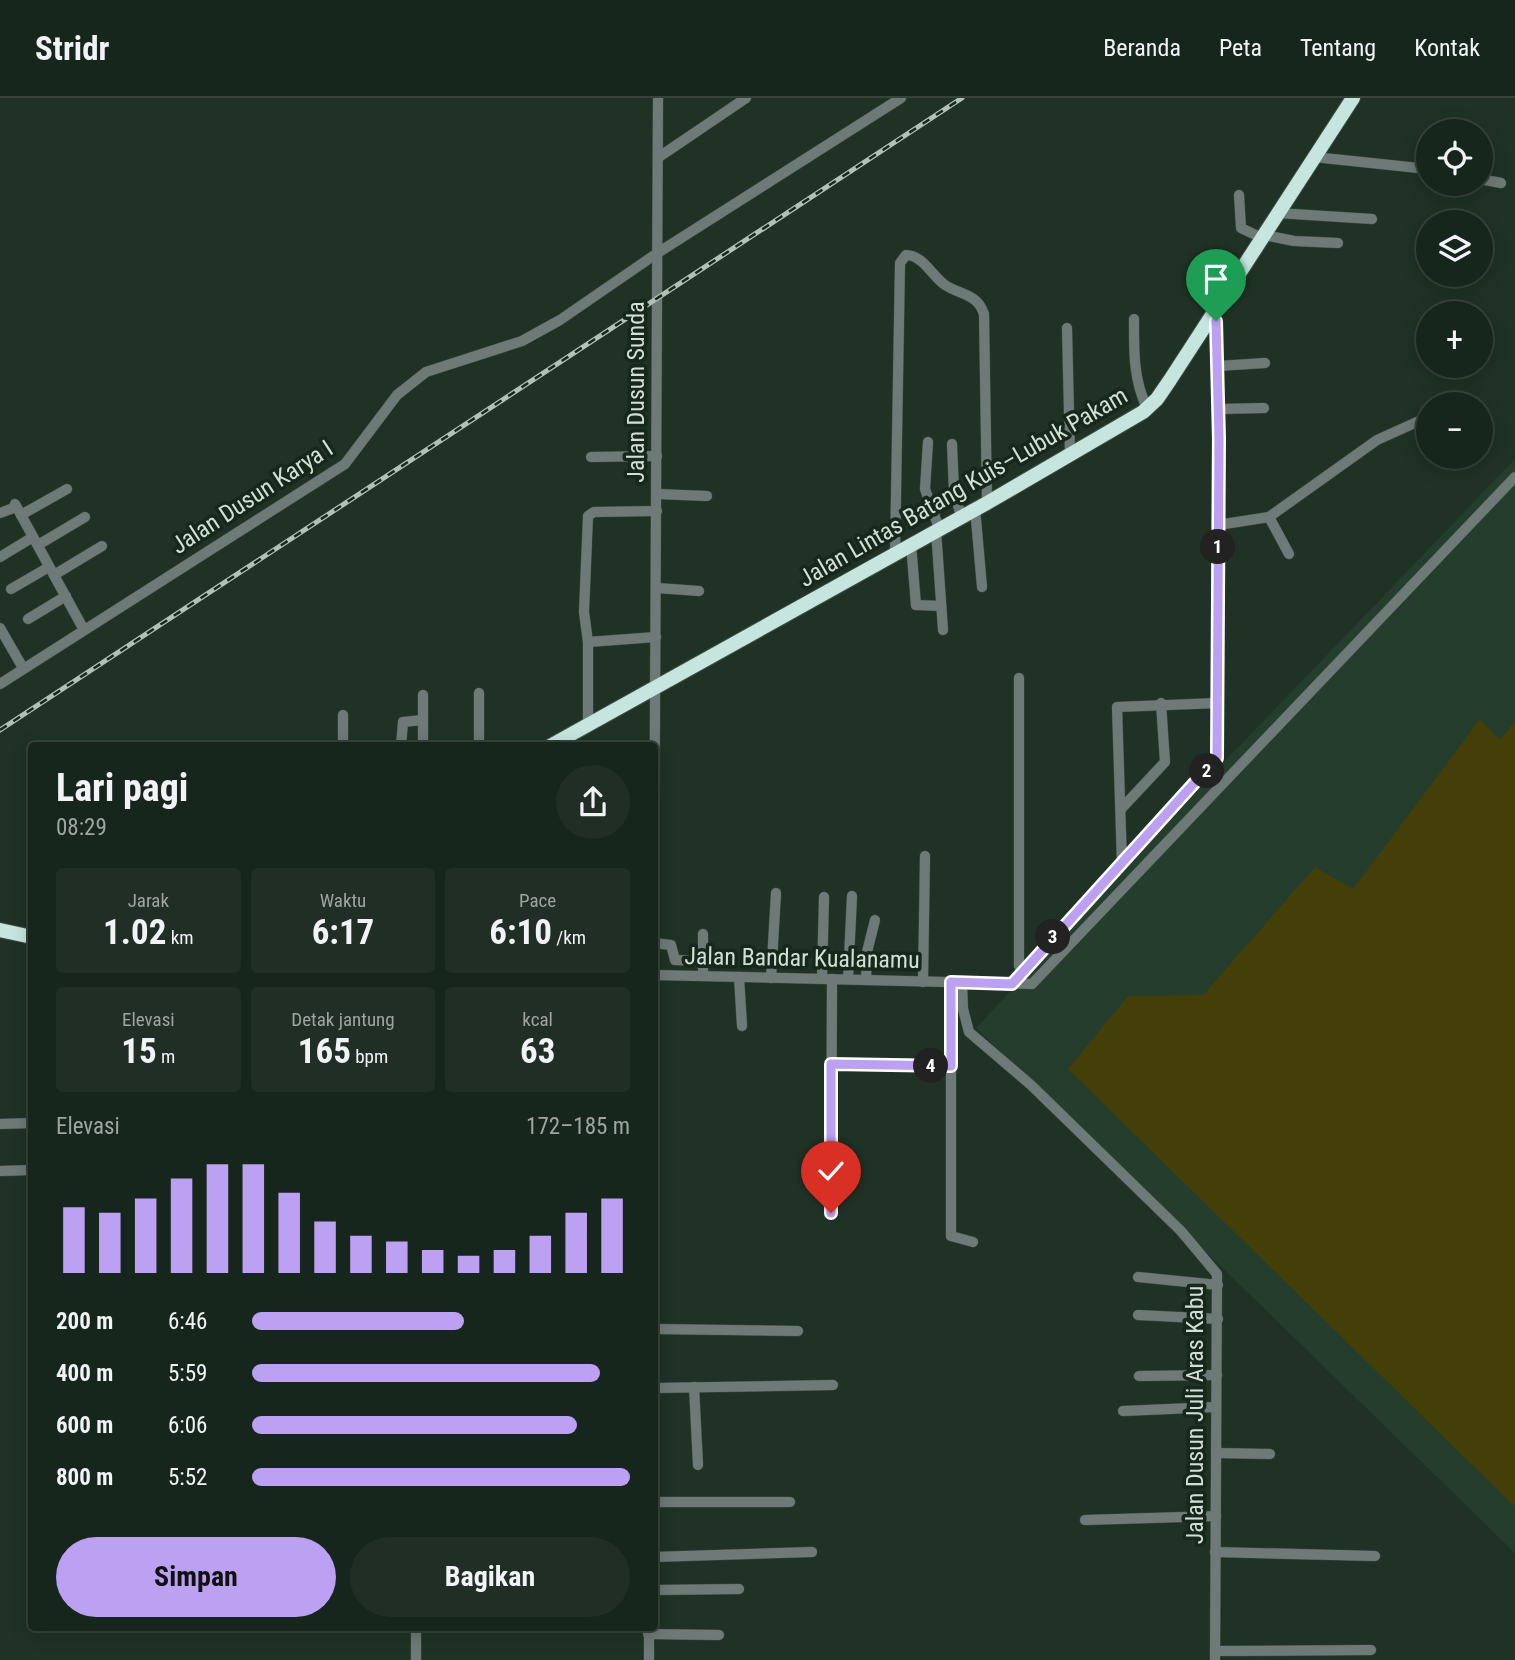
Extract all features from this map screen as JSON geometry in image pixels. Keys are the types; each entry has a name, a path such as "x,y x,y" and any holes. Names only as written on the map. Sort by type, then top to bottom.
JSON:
{"highway":[{"name":"Jalan Lintas Batang Kuis–Lubuk Pakam","path":"557,742 1070,455 1147,408 1170,380 1353,98"},
{"path":"0,930 28,936"}],"street":[{"name":"Jalan Dusun Sunda","path":"656,742 658,98"},
{"path":"659,157 746,98"},
{"name":"Jalan Dusun Karya I","path":"0,684 345,464 397,395 426,372 522,341 560,320 656,254 901,98"},
{"path":"1314,157 1416,168"},
{"path":"1493,181 1501,183"},
{"path":"1239,195 1241,228 1263,237 1338,243"},
{"path":"1277,213 1372,219"},
{"path":"894,554 901,263 906,255 917,257 946,286 974,298 984,314 982,587"},
{"path":"1012,984 1214,763 1219,750 1219,409 1217,327 1212,316"},
{"path":"1134,319 1133,357 1141,395 1147,408"},
{"path":"1067,328 1070,455"},
{"path":"1218,366 1265,363"},
{"path":"1219,409 1264,408"},
{"path":"1218,525 1269,517 1377,440 1416,422"},
{"path":"928,442 925,489 937,529 943,630"},
{"path":"952,444 954,491 961,516"},
{"path":"591,457 657,456"},
{"name":"Jalan Bandar Kualanamu","path":"658,975 1032,984 1515,477"},
{"path":"0,513 18,509 67,489"},
{"path":"657,494 707,496"},
{"path":"18,509 84,630"},
{"path":"588,724 588,642 584,612 589,514 657,511"},
{"path":"0,557 85,517"},
{"path":"1269,517 1289,554"},
{"path":"911,544 916,605 941,606"},
{"path":"11,589 103,546"},
{"path":"657,588 699,591"},
{"path":"28,619 66,596"},
{"path":"0,628 23,668"},
{"path":"588,642 656,637"},
{"path":"1019,678 1019,954 1022,971"},
{"path":"479,693 479,742"},
{"path":"423,695 423,742"},
{"path":"1122,864 1117,708 1161,703 1218,703"},
{"path":"1121,809 1165,762 1161,703"},
{"path":"343,715 343,742"},
{"path":"401,742 403,722 423,720"},
{"path":"923,982 925,856"},
{"path":"771,978 776,893"},
{"path":"849,979 852,896"},
{"path":"824,897 831,1064 831,1213"},
{"path":"866,980 867,952 875,920"},
{"path":"703,934 704,976"},
{"path":"658,943 671,945 673,958 703,961"},
{"path":"686,960 686,976"},
{"path":"739,977 743,1026"},
{"path":"956,982 951,1009 951,1236 973,1242"},
{"name":"Jalan Dusun Juli Aras Kabu","path":"956,982 969,1032 1031,1085 1181,1231 1214,1267 1218,1285 1215,1656"},
{"path":"951,1009 963,1009"},
{"path":"831,1064 951,1066"},
{"path":"0,1124 28,1123"},
{"path":"0,1171 28,1170"},
{"path":"1138,1277 1218,1285"},
{"path":"1138,1315 1218,1319"},
{"path":"658,1329 799,1331"},
{"path":"1139,1376 1217,1375"},
{"path":"658,1388 834,1385"},
{"path":"694,1387 698,1465"},
{"path":"1124,1410 1216,1407"},
{"path":"1216,1453 1270,1454"},
{"path":"658,1502 790,1502"},
{"path":"1085,1520 1216,1516"},
{"path":"658,1557 812,1552"},
{"path":"1215,1552 1375,1556"},
{"path":"658,1590 739,1589"},
{"path":"416,1631 416,1660"},
{"path":"649,1660 648,1631 719,1635"},
{"path":"1215,1656 1371,1650"}],"shaded area":[{"path":"1515,459 1515,1553 976,1028 1226,760"},
{"path":"1480,719 1500,740 1515,721 1515,1507 1068,1069 1128,996 1203,995 1315,867 1353,889"}],"railway":[{"path":"0,730 962,98"}],"route":[{"path":"831,1213 831,1064 951,1066 951,982 1012,984 1217,758 1219,439 1216,321"}]}
